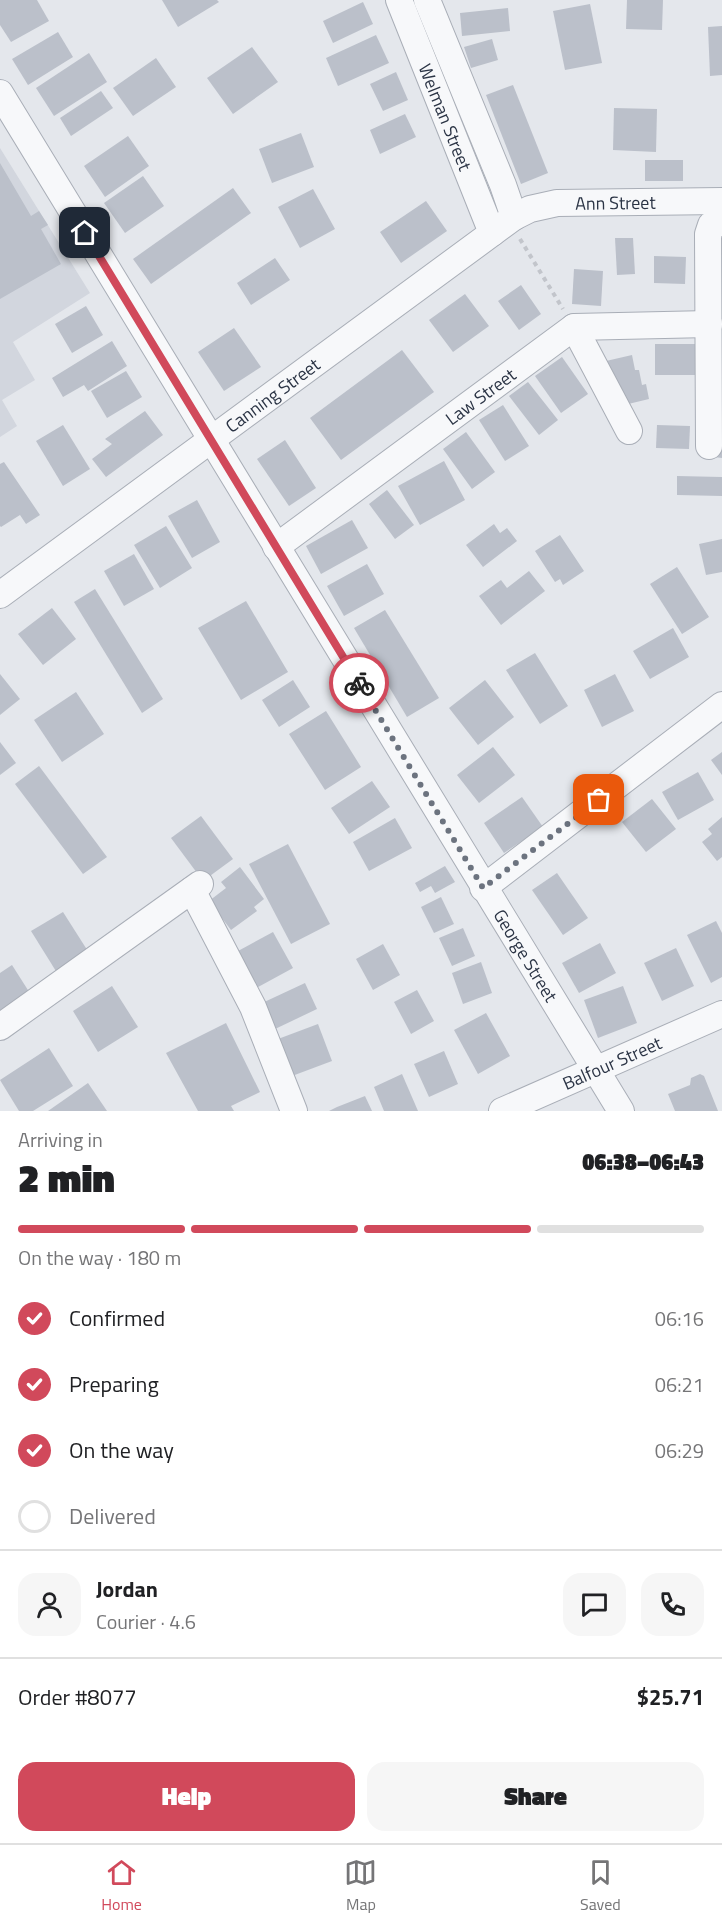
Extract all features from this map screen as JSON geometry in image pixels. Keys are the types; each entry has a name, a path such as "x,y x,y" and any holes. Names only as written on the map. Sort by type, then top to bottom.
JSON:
{"street":[{"name":"Welman Street","path":"399,0 492,233"},
{"name":"Welman Street","path":"427,0 503,185 517,228"},
{"name":"George Street","path":"0,93 621,1111"},
{"name":"Ann Street","path":"517,228 530,209 557,203 722,201"},
{"path":"710,446 708,230 713,224 722,224"},
{"name":"Canning Street","path":"0,595 492,233 517,228"},
{"path":"629,431 574,327 709,324"},
{"name":"Law Street","path":"276,547 574,327"},
{"path":"483,888 722,705"},
{"path":"0,1027 196,887 253,1007 294,1111"},
{"name":"Balfour Street","path":"502,1111 722,1014"}],"path":[{"path":"517,228 574,327"}],"shaded area":[{"path":"0,148 90,293 13,342 35,380 2,400 17,426 0,437"}],"building":[{"path":"0,0 37,0 49,21 11,42 0,25"},
{"path":"162,0 217,0 219,2 178,27"},
{"path":"627,0 663,0 662,30 626,29"},
{"path":"363,2 373,24 333,43 323,21"},
{"path":"590,4 602,63 565,70 553,11"},
{"path":"508,8 510,31 462,36 460,13"},
{"path":"722,26 722,75 710,76 708,27"},
{"path":"58,32 73,57 28,85 12,59"},
{"path":"376,35 389,63 338,86 326,58"},
{"path":"492,39 498,60 471,68 464,47"},
{"path":"252,47 278,82 233,114 207,78"},
{"path":"89,53 107,82 54,116 36,88"},
{"path":"156,58 176,87 133,116 113,88"},
{"path":"396,72 408,100 383,111 370,84"},
{"path":"513,85 548,173 521,184 486,95"},
{"path":"101,91 113,108 71,136 60,118"},
{"path":"614,108 657,109 656,152 613,150"},
{"path":"405,114 416,137 380,154 370,130"},
{"path":"301,133 314,167 272,183 259,149"},
{"path":"128,136 149,166 105,197 84,166"},
{"path":"645,160 683,160 683,181 645,181"},
{"path":"0,163 31,216 39,211 48,225 41,229 61,264 0,299"},
{"path":"143,176 164,206 125,233 104,203"},
{"path":"233,188 251,213 151,284 133,259"},
{"path":"313,189 335,229 300,248 278,207"},
{"path":"426,201 447,231 401,263 380,232"},
{"path":"615,238 633,238 635,274 617,275"},
{"path":"654,256 686,257 685,284 654,283"},
{"path":"275,258 290,280 251,305 237,283"},
{"path":"574,269 603,271 601,306 572,304"},
{"path":"521,285 541,314 519,330 498,301"},
{"path":"465,294 489,326 453,352 429,320"},
{"path":"86,306 103,335 72,353 55,324"},
{"path":"234,328 261,367 224,391 198,352"},
{"path":"112,341 127,366 88,391 84,385 63,397 52,378"},
{"path":"655,344 698,344 698,375 655,375"},
{"path":"402,350 434,392 341,460 310,418"},
{"path":"632,355 635,370 639,370 642,385 646,384 649,399 624,405 606,361"},
{"path":"562,357 588,394 561,413 535,376"},
{"path":"126,371 142,397 107,418 91,391"},
{"path":"528,382 558,420 539,435 509,396"},
{"path":"503,405 529,446 505,461 479,420"},
{"path":"145,411 163,435 106,477 92,459 112,444 105,439"},
{"path":"63,425 90,469 63,486 36,441"},
{"path":"657,425 690,426 689,449 656,448"},
{"path":"466,432 495,472 472,489 443,449"},
{"path":"716,433 722,434 722,458 714,457"},
{"path":"285,440 316,488 289,506 257,459"},
{"path":"444,461 465,500 420,525 398,486"},
{"path":"4,462 40,515 26,524 20,515 0,526 0,464"},
{"path":"677,476 722,477 722,496 677,495"},
{"path":"387,490 414,525 395,539 369,504"},
{"path":"197,500 220,542 192,558 168,516"},
{"path":"352,520 368,548 321,574 306,546"},
{"path":"494,524 500,533 507,528 517,541 483,567 466,545"},
{"path":"166,526 192,568 160,588 134,545"},
{"path":"560,535 584,571 563,585 560,579 555,582 535,551"},
{"path":"722,539 722,572 706,575 699,544"},
{"path":"134,554 154,589 124,606 104,571"},
{"path":"367,564 384,594 344,616 327,586"},
{"path":"677,567 709,617 682,634 650,584"},
{"path":"529,571 545,591 501,625 479,596 501,580 507,588"},
{"path":"95,589 163,699 142,713 74,602"},
{"path":"246,601 288,672 241,700 198,628"},
{"path":"52,608 76,639 43,665 18,634"},
{"path":"385,610 439,698 407,717 354,628"},
{"path":"673,628 689,657 650,679 633,651"},
{"path":"535,653 568,706 540,724 506,670"},
{"path":"0,674 20,699 0,715"},
{"path":"615,674 634,711 602,727 584,690"},
{"path":"293,680 310,707 279,727 262,700"},
{"path":"485,680 514,717 478,745 449,708"},
{"path":"76,692 104,734 62,762 34,720"},
{"path":"326,711 361,767 325,790 289,734"},
{"path":"0,742 16,763 0,775"},
{"path":"493,747 515,775 479,803 457,775"},
{"path":"722,752 722,775 711,760"},
{"path":"39,766 107,857 83,874 15,784"},
{"path":"698,772 714,800 678,820 662,792"},
{"path":"372,781 390,807 349,834 331,808"},
{"path":"522,797 543,827 504,853 484,823"},
{"path":"652,799 676,829 646,852 622,822"},
{"path":"201,816 233,859 203,881 171,838"},
{"path":"722,817 722,857 717,861 702,842 712,834 708,829"},
{"path":"395,818 412,848 369,871 353,842"},
{"path":"288,844 330,924 291,944 249,864"},
{"path":"445,866 455,882 435,893 431,886 420,892 415,883"},
{"path":"240,867 264,899 254,907 257,911 231,930 209,901 226,888 221,882"},
{"path":"557,873 588,918 563,935 532,890"},
{"path":"441,897 454,924 434,933 421,907"},
{"path":"63,912 91,956 59,976 31,931"},
{"path":"716,921 722,933 722,977 711,983 687,935"},
{"path":"463,928 475,956 452,966 439,938"},
{"path":"273,932 293,968 247,993 227,957"},
{"path":"600,943 616,973 579,993 562,963"},
{"path":"383,944 400,975 373,990 356,959"},
{"path":"676,948 694,986 662,1001 644,963"},
{"path":"481,962 492,993 463,1004 452,973"},
{"path":"12,965 33,998 0,1019 0,973"},
{"path":"305,983 317,1009 273,1030 260,1004"},
{"path":"112,986 138,1027 98,1052 73,1011"},
{"path":"623,986 637,1023 598,1038 584,1000"},
{"path":"417,990 434,1021 411,1034 394,1002"},
{"path":"486,1013 510,1056 478,1074 454,1030"},
{"path":"226,1023 260,1092 231,1106 234,1111 198,1111 166,1053"},
{"path":"318,1024 332,1061 284,1079 270,1042"},
{"path":"49,1048 73,1086 33,1111 19,1111 0,1080"},
{"path":"444,1051 458,1084 429,1097 414,1064"},
{"path":"402,1074 418,1111 384,1111 374,1087"},
{"path":"700,1074 704,1076 718,1111 675,1111 668,1094 690,1085 691,1078"},
{"path":"88,1083 107,1111 48,1111"},
{"path":"365,1096 372,1111 329,1111 337,1107"}],"way so far":[{"path":"359,683 483,888 599,800"}],"route":[{"path":"85,233 359,683"}]}
